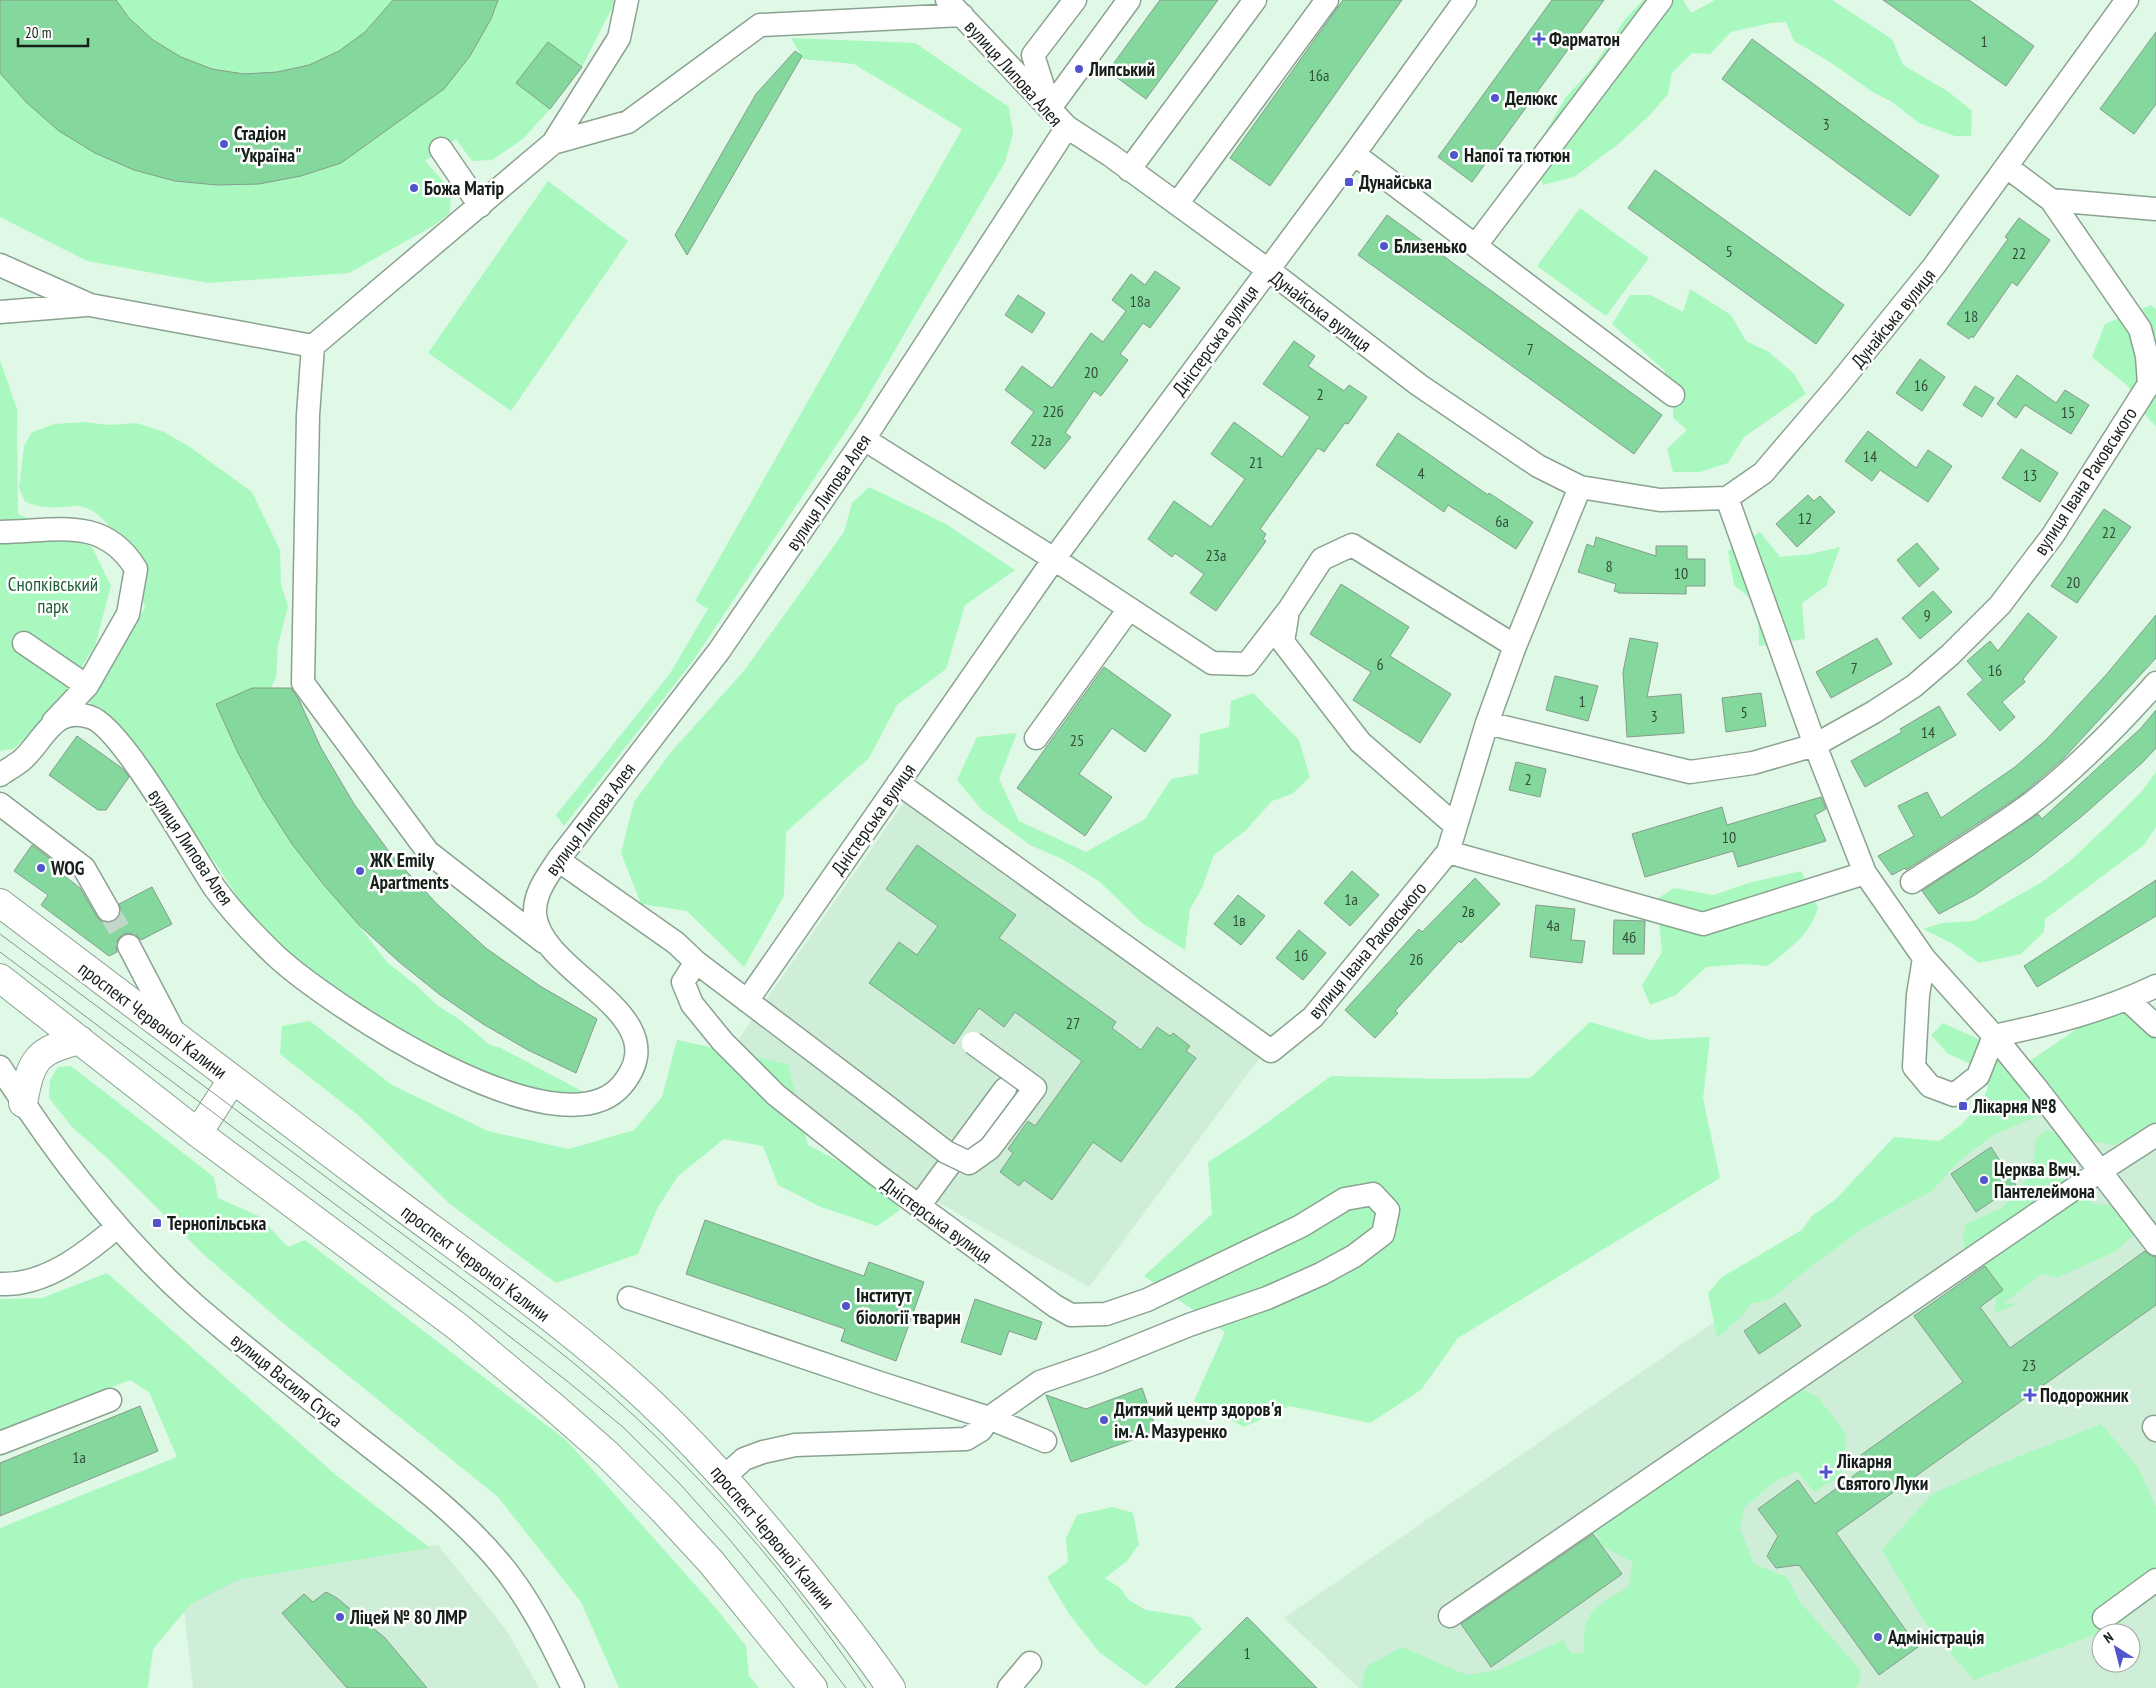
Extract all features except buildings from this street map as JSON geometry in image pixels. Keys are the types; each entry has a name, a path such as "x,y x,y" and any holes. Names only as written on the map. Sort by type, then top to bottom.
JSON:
{"main road":[{"name":"проспект Червоної Калини","path":"0,903 232,1080 497,1276 633,1386 724,1477 840,1617 891,1688"},
{"path":"0,978 198,1133 458,1327 556,1409 607,1454 711,1562 813,1688"},
{"path":"23,1103 28,1076 38,1058 55,1046 80,1040"},
{"path":"198,1133 232,1080"}],"street":[{"path":"547,943 428,852 303,683 308,415 313,346 552,144 618,38 627,0"},
{"path":"1050,108 1033,55 1075,0"},
{"path":"1050,108 1129,0"},
{"path":"1129,170 1255,0"},
{"path":"1177,204 1327,0"},
{"name":"Дністерська вулиця","path":"746,1001 1054,559 1354,154 1465,0"},
{"path":"1476,245 1661,0"},
{"name":"Дунайська вулиця","path":"1067,127 1267,270 1419,386 1538,466 1580,487 1660,500 1728,498 1763,473 1838,385 1934,266 2007,168 2126,0"},
{"path":"552,144 628,122 760,25 954,8"},
{"name":"вулиця Липова Алея","path":"52,723 65,717 78,715 93,717 109,729 134,762 215,888 249,929 277,958 347,1010 417,1053 488,1086 534,1100 567,1105 595,1102 609,1096 622,1086 632,1070 636,1054 633,1033 617,1009 547,943 535,917 541,886 558,860 719,651 864,439 1067,127 954,8"},
{"path":"441,150 480,206"},
{"path":"1354,154 1673,395"},
{"name":"вулиця Івана Раковського","path":"898,783 1271,1051 1313,1017 1448,852 1487,723 1690,772 1753,763 1816,745 1874,712 1914,686 1950,655 1994,611 2053,535 2149,384 2147,356 2140,329 2050,200 2007,168"},
{"path":"2050,200 2156,209"},
{"path":"0,265 90,305 313,346"},
{"path":"0,312 90,305"},
{"path":"864,439 1054,559 1212,663 1247,664 1288,611 1322,559 1352,545 1515,646"},
{"path":"1487,723 1515,646 1580,487"},
{"path":"1728,498 1816,745 1865,873 1924,958 1994,1036 2038,1090 2156,1244"},
{"path":"0,532 25,532 59,528 93,532 128,555 136,569 128,614 87,686 52,723 24,759 0,775"},
{"path":"1036,738 1129,608"},
{"path":"1288,611 1283,642 1360,742 1456,826"},
{"path":"24,643 87,686"},
{"path":"1912,882 2029,804 2115,730 2156,683"},
{"path":"0,804 84,868 108,910"},
{"path":"1448,852 1704,924 1865,873"},
{"path":"558,860 676,943 696,962 746,1001 946,1152 969,1163 990,1148 1035,1088 973,1043"},
{"path":"129,946 176,1037"},
{"path":"1924,958 1918,995 1914,1067 1930,1086 1954,1094 1978,1076 1994,1036"},
{"name":"Дністерська вулиця","path":"696,962 683,982 692,1004 723,1042 776,1095 877,1176 1048,1301 1071,1315 1106,1314 1147,1300 1301,1226 1345,1199 1372,1194 1388,1210 1383,1234 1354,1256 1321,1274 1267,1298 1188,1325 1098,1362 1040,1382 989,1418"},
{"path":"1994,1036 2069,1019 2128,1000 2156,986"},
{"path":"2128,1000 2156,1026"},
{"name":"вулиця Василя Стуса","path":"0,1067 23,1103 68,1165 117,1227 194,1304 255,1357 410,1478 470,1530 500,1564 520,1591 543,1628 573,1688"},
{"path":"918,1206 1004,1089"},
{"path":"1450,1616 2100,1171 2156,1135"},
{"path":"0,1284 44,1276 76,1259 117,1227"},
{"path":"628,1298 989,1418 1045,1441"},
{"path":"0,1443 110,1400"},
{"path":"724,1477 744,1459 763,1452 796,1445 966,1439 982,1430 989,1418"},
{"path":"2104,1618 2156,1580"},
{"path":"1010,1688 1030,1663"}],"shaded area":[{"path":"904,802 1264,1052 1089,1287 713,1076"},
{"name":"Лікарня Святого Луки","path":"2156,1018 2156,1688 1359,1688 1284,1618"},
{"name":"Ліцей № 80 ЛМР","path":"438,1545 507,1631 539,1688 193,1688 183,1603 245,1573"}],"green space":[{"name":"Стадіон \"Україна\"","path":"0,0 616,0 582,67 550,109 523,139 492,160 472,161 456,139 425,161 451,190 450,213 433,226 349,273 208,283 87,261 0,217"},
{"path":"1643,0 1683,0 1691,13 1715,0 1832,0 1892,39 1903,65 1949,92 1972,111 1971,136 1955,136 1919,123 1892,102 1871,91 1830,62 1794,41 1786,22 1771,23 1731,32 1710,54 1692,53 1672,73 1668,94 1649,116 1616,146 1574,177 1543,185 1532,155 1566,97 1590,71 1626,18"},
{"path":"791,38 915,43 1009,107 1013,134 1005,162 861,408 693,661 564,826 556,815 669,675 708,609 695,601 962,129 854,64 803,59"},
{"path":"548,181 628,241 511,411 428,353"},
{"path":"1580,208 1649,258 1606,316 1537,266"},
{"path":"1690,289 1731,315 1746,341 1769,352 1793,373 1806,394 1744,437 1728,463 1700,472 1673,472 1667,449 1687,430 1673,418 1673,395 1664,370 1612,324 1630,295 1650,295 1683,312"},
{"path":"2151,305 2156,309 2156,426 2147,417 2128,386 2092,357 2105,324"},
{"name":"Снопківський парк","path":"0,360 17,409 18,514 92,547 111,586 95,646 47,720 13,749 0,751"},
{"path":"83,422 110,425 136,423 164,432 190,447 252,492 280,550 281,584 288,607 278,645 276,678 265,698 350,914 387,962 438,1006 459,1019 490,1045 501,1048 595,1098 542,1097 423,1050 319,978 252,920 215,862 194,839 94,711 89,701 92,685 113,665 145,607 141,594 122,547 114,532 104,520 92,511 79,506 49,507 25,502 19,488 24,446 32,432 55,424"},
{"path":"869,487 946,524 1015,570 965,605 946,669 897,705 869,758 786,832 784,896 744,967 687,911 641,904 621,853 634,802 671,752 743,672 844,532 852,503"},
{"path":"1760,532 1780,557 1811,554 1840,547 1826,586 1802,603 1805,639 1759,646 1758,605 1734,585 1728,551"},
{"path":"1253,693 1299,740 1310,777 1292,794 1272,801 1246,830 1214,855 1202,888 1190,909 1185,950 1142,923 1099,881 1062,859 1030,845 982,810 957,780 977,737 1017,733 999,779 1019,821 1086,852 1145,819 1171,779 1198,774 1200,734 1229,727 1231,701"},
{"path":"2156,772 2156,827 2144,845 2045,919 2044,932 2021,954 1979,963 1953,944 1923,929 1942,923 1974,921 2042,882 2070,861 2106,827 2142,791"},
{"path":"1801,871 1818,908 1810,926 1798,941 1768,966 1743,964 1706,967 1676,995 1650,1005 1642,985 1662,952 1657,899 1674,888 1714,895 1748,883"},
{"path":"2126,1007 2156,1015 2156,1122 2115,1145 2069,1137 2053,1118 2038,1116 1993,1135 1957,1163 1933,1190 1865,1227 1809,1268 1771,1299 1750,1304 1744,1314 1717,1338 1708,1293 1722,1277 1802,1230 1812,1216 1836,1199 1894,1137 1939,1141 1961,1125 1982,1102 1988,1087 1983,1069 1948,1054 1931,1035 1943,1023 1996,1047 2018,1069 2103,1011"},
{"path":"310,1021 392,1085 488,1131 569,1149 634,1130 662,1097 677,1040 788,1064 808,1145 885,1186 900,1210 877,1226 821,1207 778,1185 763,1146 724,1139 678,1176 657,1209 638,1254 556,1283 450,1204 358,1115 280,1054 282,1026"},
{"path":"1590,1022 1651,1040 1710,1037 1703,1098 1720,1178 1458,1338 1421,1390 1370,1423 1290,1406 1244,1427 1194,1401 1225,1332 1144,1276 1212,1214 1208,1162 1250,1135 1331,1076 1447,1079 1530,1078"},
{"path":"71,1066 214,1177 218,1198 259,1216 288,1247 305,1240 567,1441 715,1607 746,1646 749,1676 759,1688 619,1688 581,1602 498,1497 277,1318 203,1254 105,1156 73,1128 49,1098 50,1080 58,1067"},
{"path":"2047,1130 2059,1134 2071,1150 2073,1176 2093,1204 2118,1206 2140,1229 2116,1251 2057,1278 2042,1274 2004,1303 2017,1304 1995,1313 1996,1295 1982,1269 1965,1252 1963,1235 1966,1224 2002,1208 2028,1178 2033,1165 2036,1139"},
{"path":"107,1273 337,1476 430,1548 238,1580 191,1604 153,1649 148,1688 0,1688 0,1528 177,1457 149,1392 130,1380 0,1431 0,1299 42,1298"},
{"path":"1796,1386 1818,1397 1846,1434 1845,1449 1850,1462 1834,1480 1814,1492 1797,1471 1774,1482 1744,1508 1740,1529 1754,1564 1787,1577 1800,1602 1861,1671 1859,1685 1853,1688 1361,1688 1367,1666 1402,1647 1467,1675 1498,1670 1563,1640 1571,1653 1584,1653 1585,1628 1588,1619 1592,1612 1606,1600 1628,1587 1633,1562 1596,1543 1599,1536 1576,1524"},
{"path":"2101,1424 2138,1467 2156,1507 2156,1595 2120,1623 2091,1623 2091,1636 1974,1680 1925,1623 1882,1550 1932,1494 1997,1465"},
{"path":"1112,1507 1133,1513 1139,1544 1127,1561 1105,1578 1120,1588 1129,1600 1146,1610 1191,1617 1202,1629 1146,1686 1100,1653 1069,1614 1047,1577 1068,1562 1066,1538 1077,1515"}],"tunnel":[{"path":"108,910 129,946"}],"tram line":[{"path":"0,934 546,1341 592,1378 679,1459 759,1546 832,1639 866,1688"},
{"path":"0,952 473,1308 624,1428 680,1484 729,1539 780,1601 846,1688"}],"place":[{"name":"Фарматон","path":"1539,39"},
{"name":"Липський","path":"1079,69"},
{"name":"Делюкс","path":"1495,98"},
{"name":"Стадіон \"Україна\"","path":"224,144"},
{"name":"Напої та тютюн","path":"1454,155"},
{"name":"Дунайська","path":"1349,182"},
{"name":"Божа Матір","path":"414,188"},
{"name":"Близенько","path":"1384,246"},
{"name":"WOG","path":"41,868"},
{"name":"ЖК Emily Apartments","path":"360,871"},
{"name":"Лікарня №8","path":"1963,1106"},
{"name":"Церква Вмч. Пантелеймона","path":"1984,1180"},
{"name":"Тернопільська","path":"157,1223"},
{"name":"Інститут біології тварин","path":"846,1306"},
{"name":"Подорожник","path":"2030,1395"},
{"name":"Дитячий центр здоров'я ім. А. Мазуренко","path":"1104,1420"},
{"name":"Лікарня Святого Луки","path":"1826,1472"},
{"name":"Ліцей № 80 ЛМР","path":"340,1617"},
{"name":"Адміністрація","path":"1878,1637"}]}
